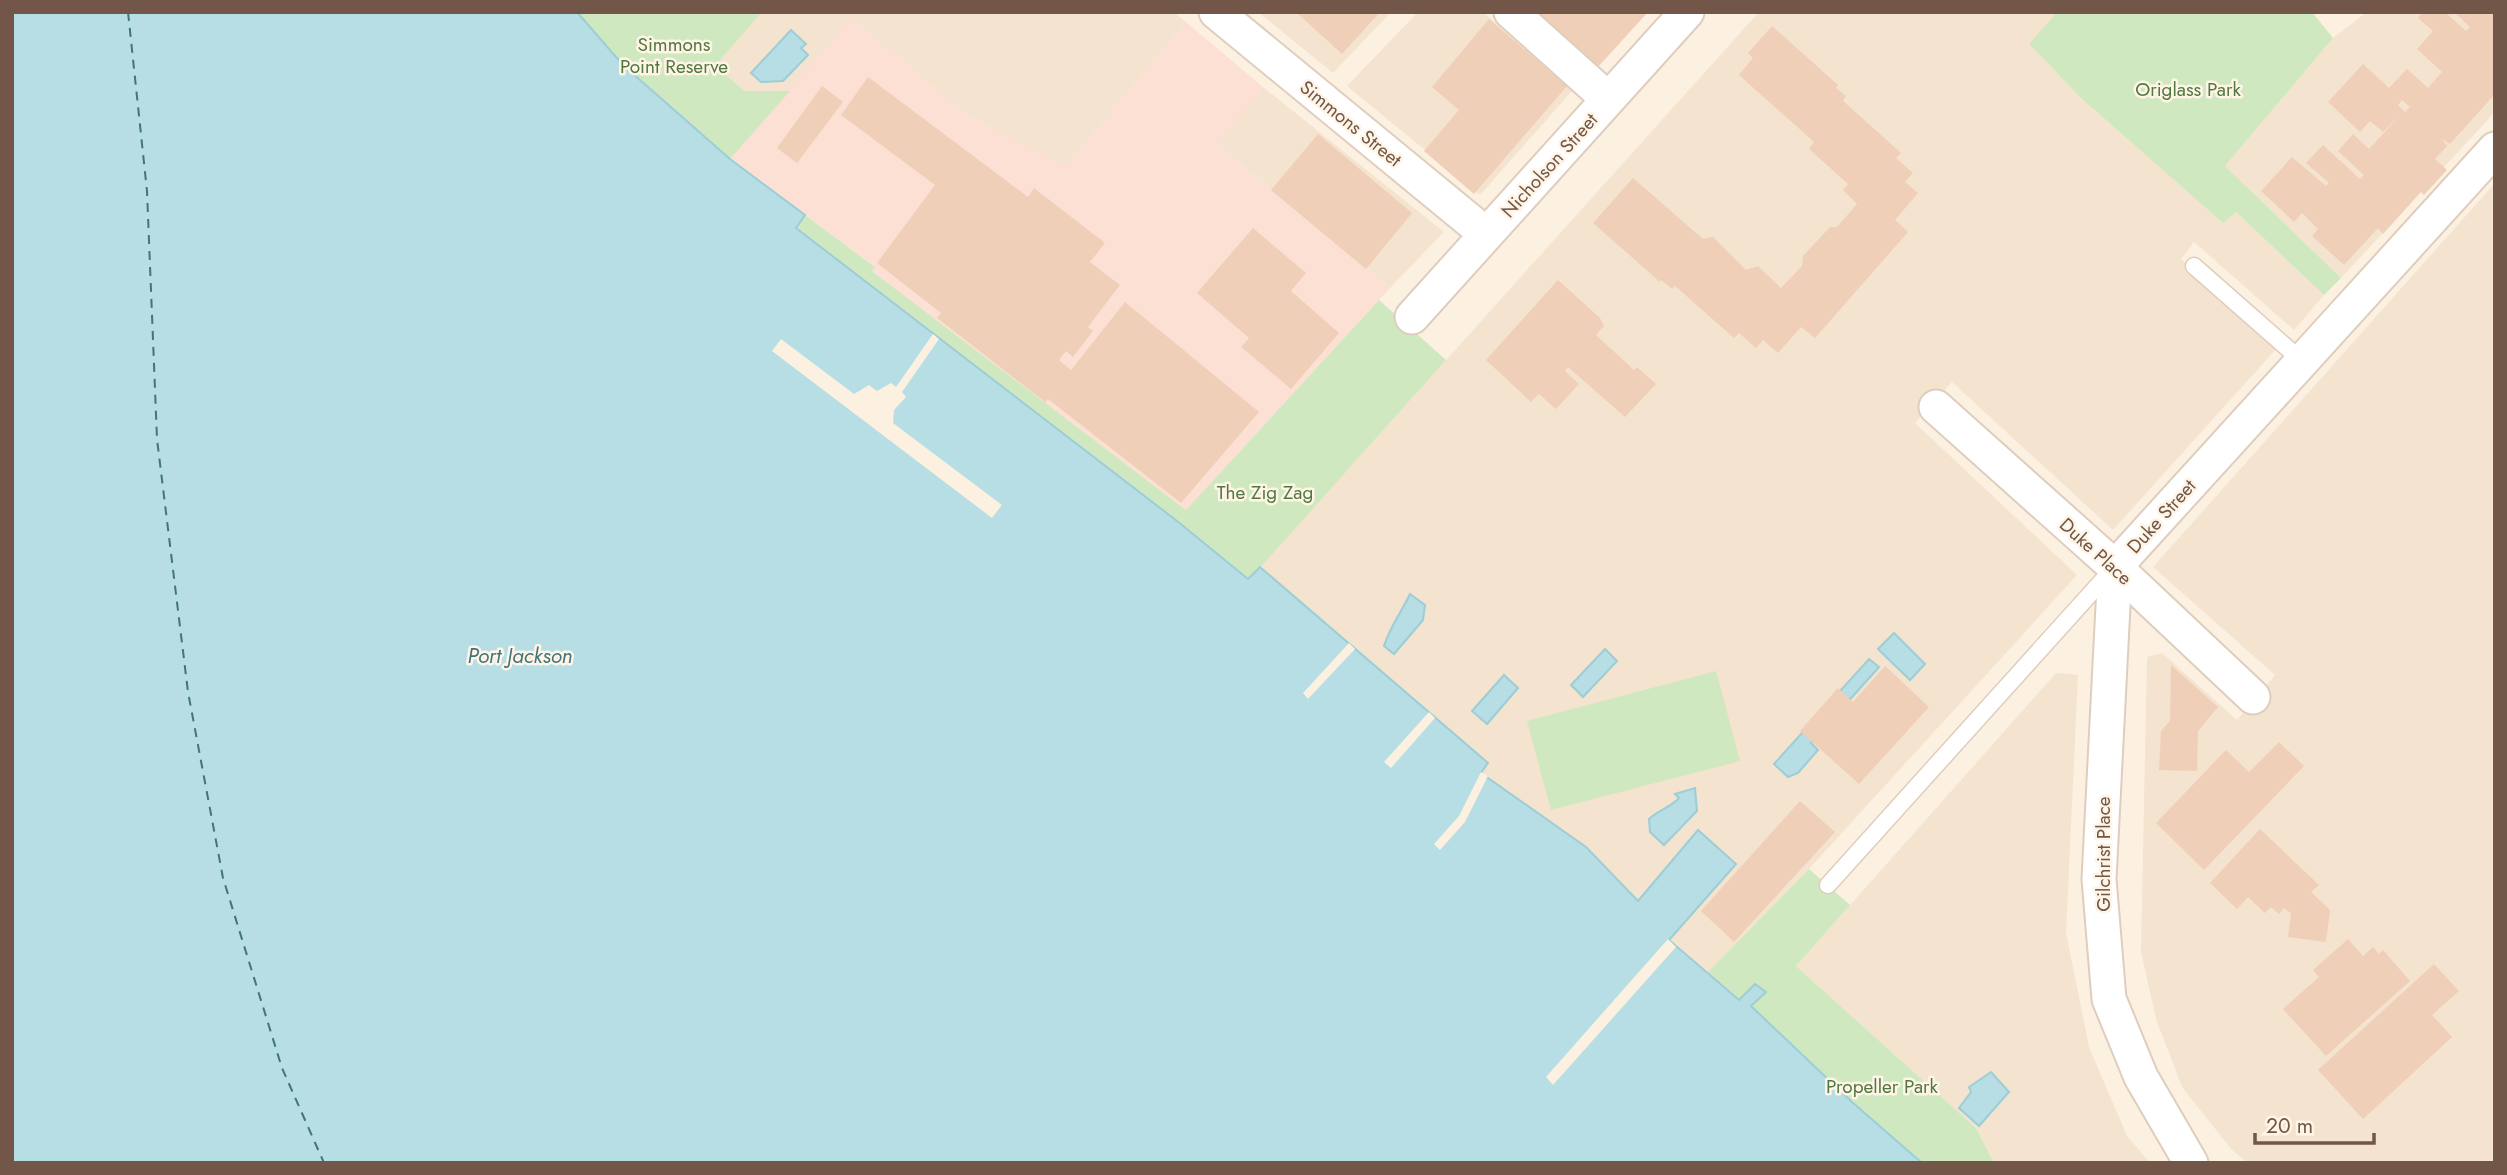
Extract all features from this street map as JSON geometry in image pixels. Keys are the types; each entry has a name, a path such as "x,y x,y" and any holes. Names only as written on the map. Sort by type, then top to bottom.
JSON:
{"street":[{"name":"Simmons Street","path":"1216,12 1486,234"},
{"path":"1511,12 1608,99"},
{"name":"Nicholson Street","path":"1412,317 1687,12"},
{"name":"Duke Street","path":"2115,567 2495,149"},
{"name":"Duke Place","path":"1936,407 2115,567 2253,697"},
{"name":"Gilchrist Place","path":"2115,567 2099,879 2109,999 2141,1077 2191,1163"}],"lane":[{"path":"2193,266 2302,360"},
{"name":"Duke Street","path":"1828,885 2115,567"}],"shaded area":[{"path":"762,12 1174,12 1186,22 1066,166 971,118 851,17 790,91 745,91 715,66"},
{"path":"1258,12 1391,12 1333,73"},
{"path":"1418,12 1483,12 1572,91 1480,195 1347,86"},
{"path":"1759,12 2057,12 2029,44 2082,99 2223,223 2235,211 2324,295 2294,330 2194,242 2181,259 2277,348 2113,530 1952,382 1915,423 2077,575 1809,869 1707,973 1668,939 1736,864 1698,831 1638,902 1586,847 1481,772 1487,763 1260,567"},
{"path":"2367,12 2495,12 2495,112 2341,278 2225,166 2333,38"},
{"path":"851,17 971,118 1066,166 1186,22 1263,87 1218,145 1390,288 1186,510 872,271 874,266 730,159"},
{"path":"1263,87 1444,232 1390,288 1217,144"},
{"path":"2495,183 2495,1163 2248,1163 2232,1150 2182,1087 2156,1019 2141,952 2147,657 2162,653 2237,720 2275,675 2153,567"},
{"path":"2056,673 2078,675 2066,933 2089,1047 2127,1136 2150,1163 1994,1163 1976,1128 1796,966"}],"green space":[{"name":"Simmons Point Reserve","path":"577,12 762,12 715,66 745,91 790,91 730,159 623,65"},
{"name":"Origlass Park","path":"2057,12 2312,12 2333,38 2225,166 2341,278 2324,295 2236,212 2223,223 2082,99 2029,44"},
{"name":"The Zig Zag","path":"805,215 875,267 872,271 1186,510 1379,300 1446,360 1249,580 1177,521 796,228"},
{"path":"1716,671 1740,761 1551,810 1527,721"},
{"name":"Propeller Park","path":"1809,869 1850,905 1796,966 1976,1128 1994,1163 1922,1163 1852,1102 1751,1006 1765,992 1755,984 1740,1000 1707,973"}],"water":[{"name":"Port Jackson","path":"12,12 577,12 623,65 730,159 805,215 796,228 1177,521 1248,579 1260,567 1488,763 1481,773 1586,847 1638,901 1698,830 1736,864 1669,940 1739,1000 1755,984 1766,992 1751,1006 1852,1102 1922,1163 12,1163"},
{"path":"791,30 806,44 801,48 808,55 783,81 761,82 751,73"},
{"path":"1410,594 1425,605 1423,620 1394,654 1384,646"},
{"path":"1894,633 1925,664 1910,680 1878,649"},
{"path":"1605,649 1617,661 1583,697 1571,685"},
{"path":"1869,659 1879,667 1811,743 1818,750 1798,773 1788,777 1774,764"},
{"path":"1504,675 1518,688 1487,724 1472,711"},
{"path":"1695,788 1697,811 1664,845 1650,832 1649,819 1679,798 1675,794"},
{"path":"1991,1072 2009,1092 1979,1126 1959,1108 1971,1092 1969,1087"}],"pier":[{"path":"933,334 939,339 902,392 906,397 894,410 893,423 1002,505 992,518 772,351 781,339 854,394 869,385 877,391 891,383 896,387"},
{"path":"1349,643 1355,649 1308,699 1303,693"},
{"path":"1429,712 1435,718 1391,768 1384,762"},
{"path":"1481,772 1488,776 1465,822 1440,850 1434,844 1459,816"},
{"path":"1668,939 1676,947 1553,1085 1546,1077"}],"building":[{"path":"1296,12 1380,12 1342,54"},
{"path":"1535,12 1648,12 1598,67"},
{"path":"2423,12 2445,12 2466,31 2470,27 2457,15 2459,12 2495,12 2495,94 2450,144 2442,139 2447,146 2435,159 2447,170 2424,195 2421,192 2383,234 2378,228 2344,265 2312,236 2318,229 2302,213 2294,222 2261,191 2292,157 2326,186 2329,183 2306,163 2323,145 2360,179 2364,175 2338,151 2353,134 2369,149 2402,113 2383,132 2370,121 2360,132 2328,102 2363,64 2389,88 2407,69 2428,88 2442,72 2417,49 2433,31 2418,18","holes":["2402,100 2410,107 2405,112 2398,105"]},
{"path":"1489,19 1567,86 1474,194 1424,151 1459,110 1432,87"},
{"path":"1772,26 1838,85 1836,88 1846,96 1843,101 1901,153 1896,158 1913,173 1905,182 1918,193 1895,220 1908,232 1815,338 1801,327 1778,353 1763,340 1756,348 1739,333 1734,338 1675,286 1672,289 1661,280 1660,282 1593,223 1633,178 1703,239 1713,237 1746,270 1758,266 1781,288 1802,266 1803,256 1830,227 1837,227 1857,204 1843,190 1848,184 1809,149 1814,142 1739,75 1753,58 1748,53"},
{"path":"868,77 1028,197 1034,188 1105,243 1090,262 1120,285 1088,327 1093,331 1073,357 1066,351 1059,360 1071,370 1125,302 1259,412 1181,503 1048,399 1045,402 937,318 941,313 877,263 935,185 841,115"},
{"path":"822,86 843,102 797,163 777,148"},
{"path":"1318,134 1412,213 1366,269 1271,190"},
{"path":"1253,228 1306,273 1291,291 1339,333 1291,389 1241,347 1249,338 1197,293"},
{"path":"1558,280 1600,318 1604,326 1596,335 1634,370 1637,367 1656,384 1625,417 1568,367 1565,371 1579,384 1556,409 1539,394 1531,402 1486,360"},
{"path":"2171,665 2218,707 2198,731 2197,771 2159,770 2161,731 2170,721"},
{"path":"1885,666 1929,707 1859,784 1800,731 1838,688 1853,702"},
{"path":"2279,742 2304,766 2204,870 2156,823 2226,750 2249,772"},
{"path":"1800,801 1835,832 1734,942 1701,911"},
{"path":"2260,829 2319,885 2311,892 2330,910 2326,942 2288,937 2291,913 2284,908 2279,914 2271,907 2265,913 2248,897 2237,909 2210,883"},
{"path":"2348,939 2363,956 2373,947 2379,954 2383,950 2410,981 2326,1056 2283,1009 2319,977 2313,970"},
{"path":"2434,964 2459,991 2432,1015 2452,1037 2363,1119 2318,1070"}],"ferry route":[{"path":"128,12 147,191 157,439 188,692 223,878 282,1068 324,1163"}]}
